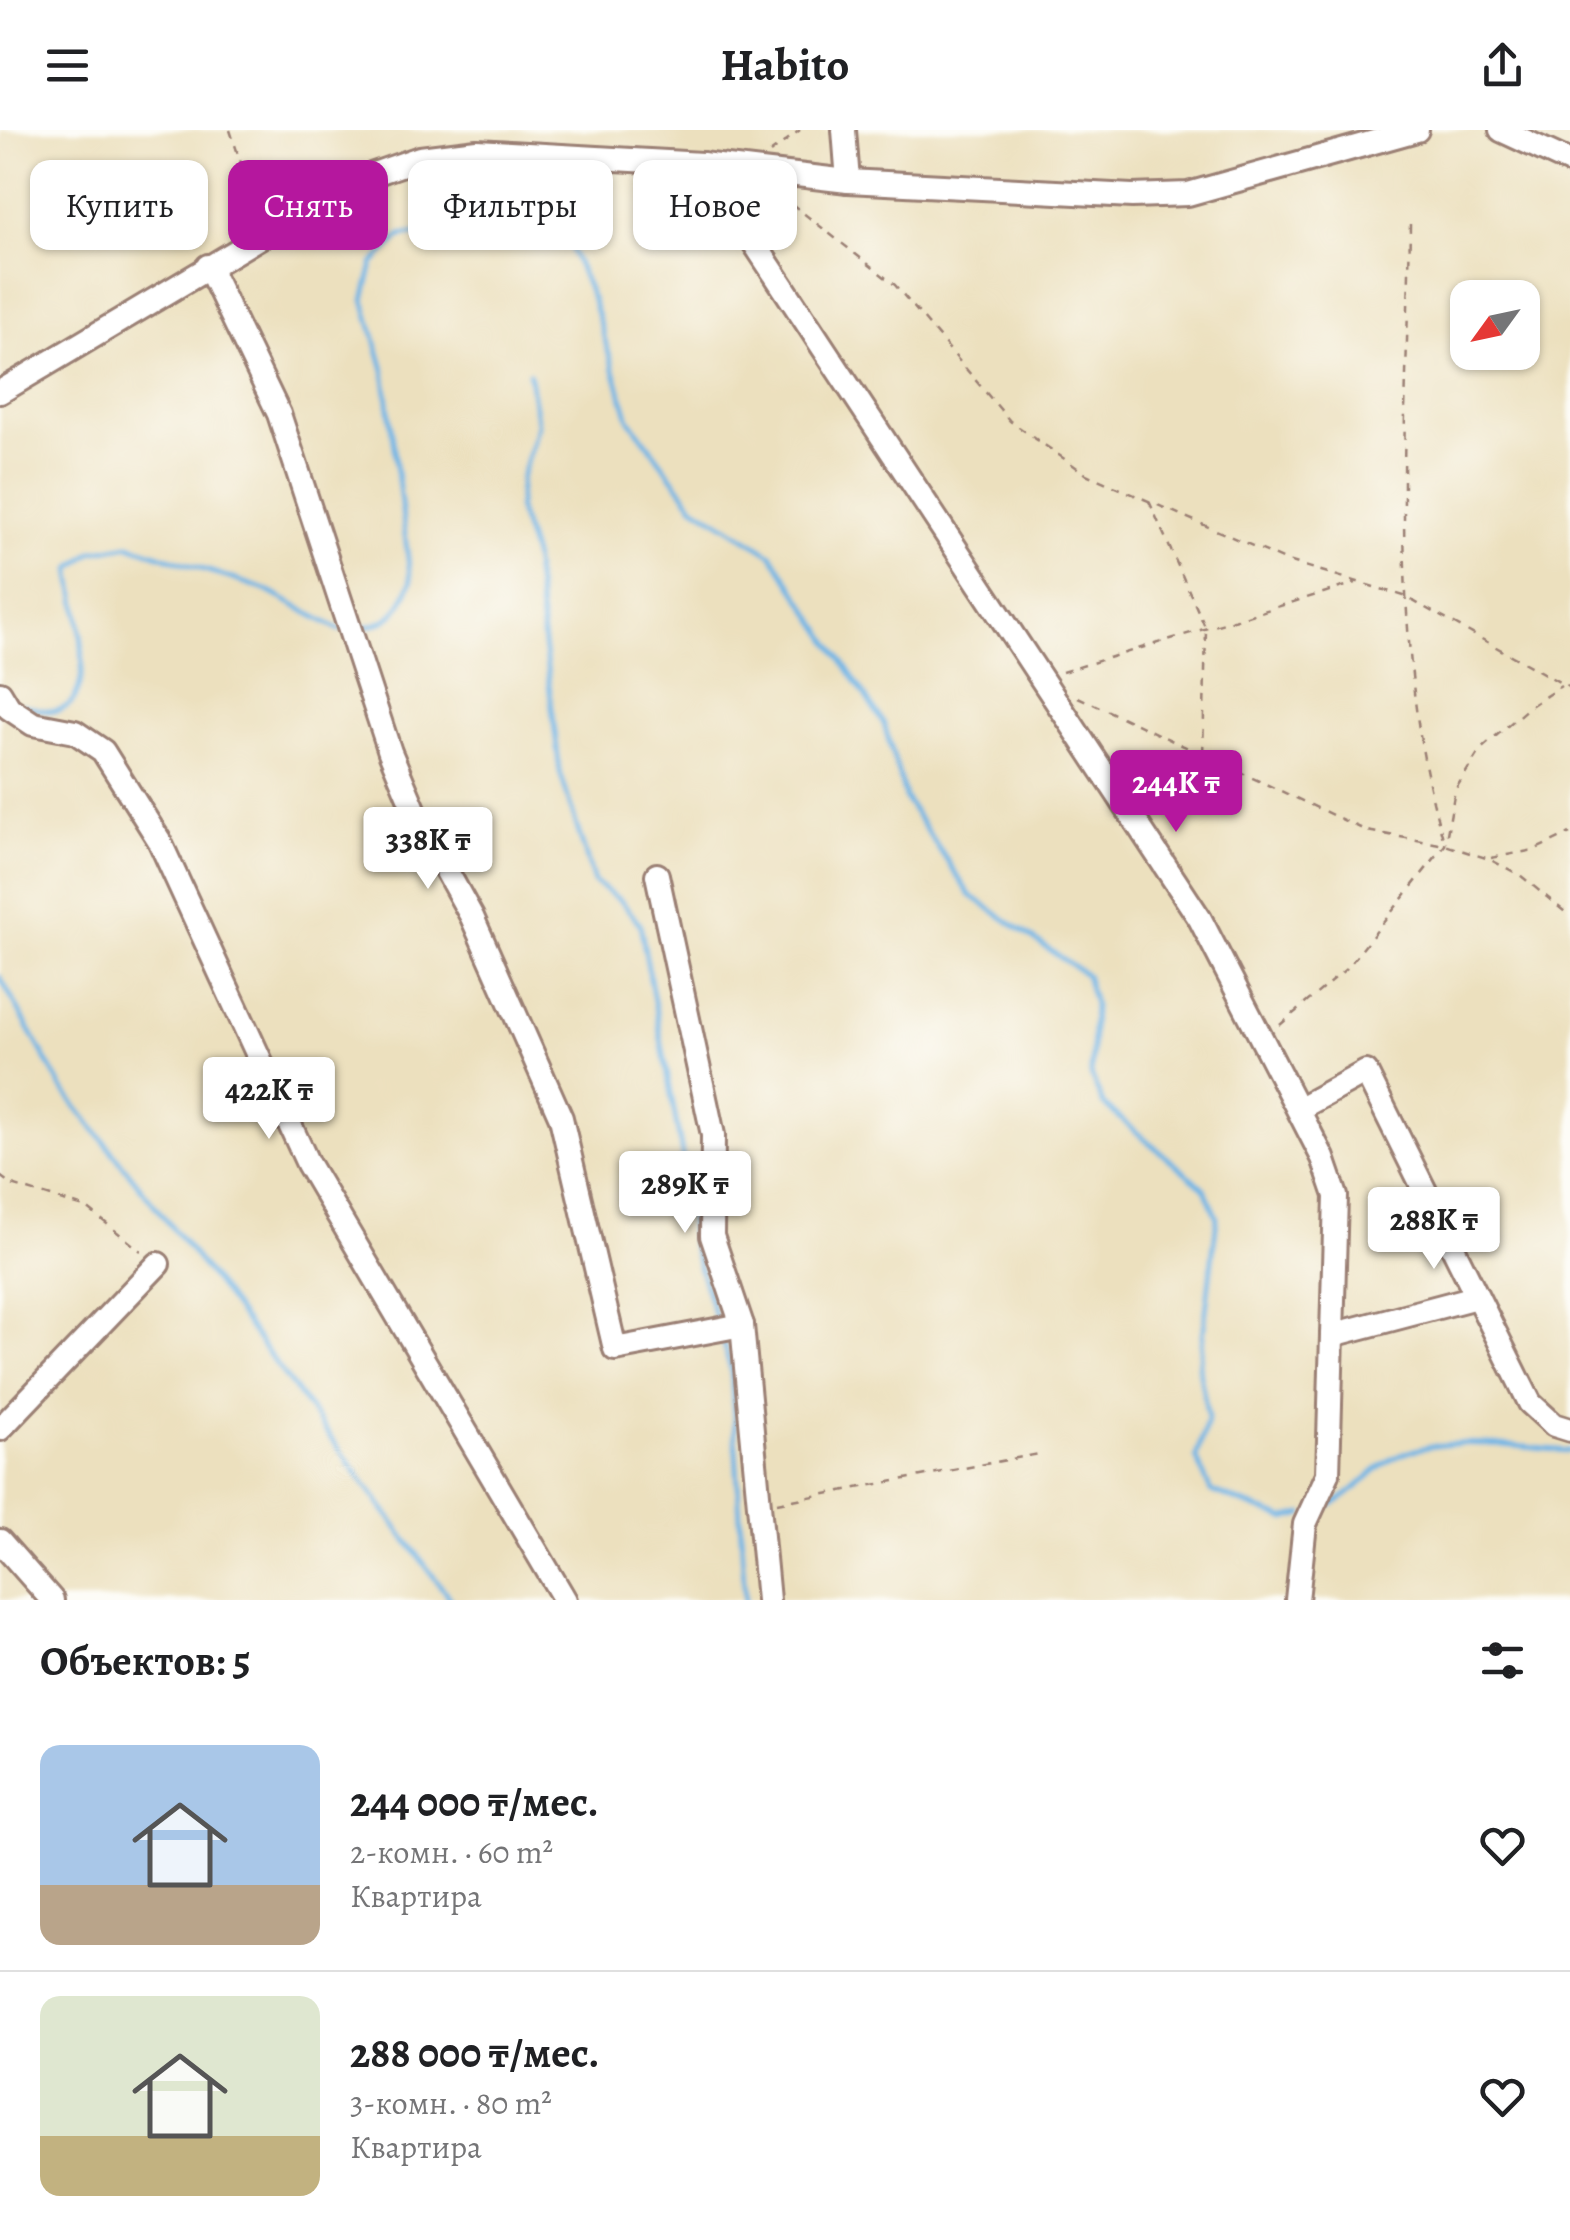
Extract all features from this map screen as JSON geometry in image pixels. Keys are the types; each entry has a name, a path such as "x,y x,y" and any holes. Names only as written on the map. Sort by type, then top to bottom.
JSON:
{"street":[{"path":"844,130 848,181"},
{"path":"797,175 1132,196 1188,194 1417,130"},
{"path":"1501,130 1570,162"},
{"path":"388,169 420,158 477,151 633,160"},
{"path":"0,392 234,250"},
{"path":"759,250 1200,919 1300,1108 1336,1196 1328,1474 1304,1524 1297,1600"},
{"path":"208,266 280,414 390,752 419,821 472,916 561,1118 615,1350 742,1325"},
{"path":"0,693 9,708 33,724 75,732 104,750 159,840 308,1164 565,1600"},
{"path":"657,875 713,1135 712,1236 742,1325 768,1600"},
{"path":"1300,1108 1366,1072 1530,1403 1554,1425 1570,1430"},
{"path":"0,1429 158,1264"},
{"path":"1332,1335 1476,1297"},
{"path":"0,1542 52,1600"}],"path":[{"path":"230,130 240,160"},
{"path":"761,160 800,130"},
{"path":"797,209 894,285 1010,421 1086,474 1285,560 1404,596 1570,688"},
{"path":"1410,224 1404,596 1432,804 1445,845"},
{"path":"1149,501 1206,629 1202,758"},
{"path":"1042,678 1358,582"},
{"path":"1263,1038 1348,968 1445,845 1455,790 1480,750 1528,707 1564,684"},
{"path":"1072,694 1202,758 1367,831 1445,845 1489,859 1520,875 1570,916"},
{"path":"1489,859 1534,850 1570,833"},
{"path":"0,1176 12,1185 87,1208 158,1264"},
{"path":"760,1506 1044,1453"}],"waterway":[{"path":"356,628 377,624 392,615 411,582 384,370 364,300 373,264 401,236 538,212 567,239 593,301 629,419 693,505 772,555 884,724 906,800 970,895 1086,975 1094,1004 1091,1075 1103,1104 1205,1189 1217,1218 1199,1369 1208,1418 1196,1457 1211,1491 1285,1519 1303,1514"},
{"path":"529,373 538,425 521,478 518,508 533,556 560,772 594,882 621,901 640,924 686,1176 692,1244 717,1323"},
{"path":"23,705 54,711 69,705 78,691 82,650 71,569 92,552 129,545 266,590 340,630"},
{"path":"0,977 62,1088 219,1287 451,1600"},
{"path":"720,1334 731,1369 745,1600"},
{"path":"1323,1508 1342,1499 1392,1459 1433,1446 1480,1444 1570,1451"}]}
